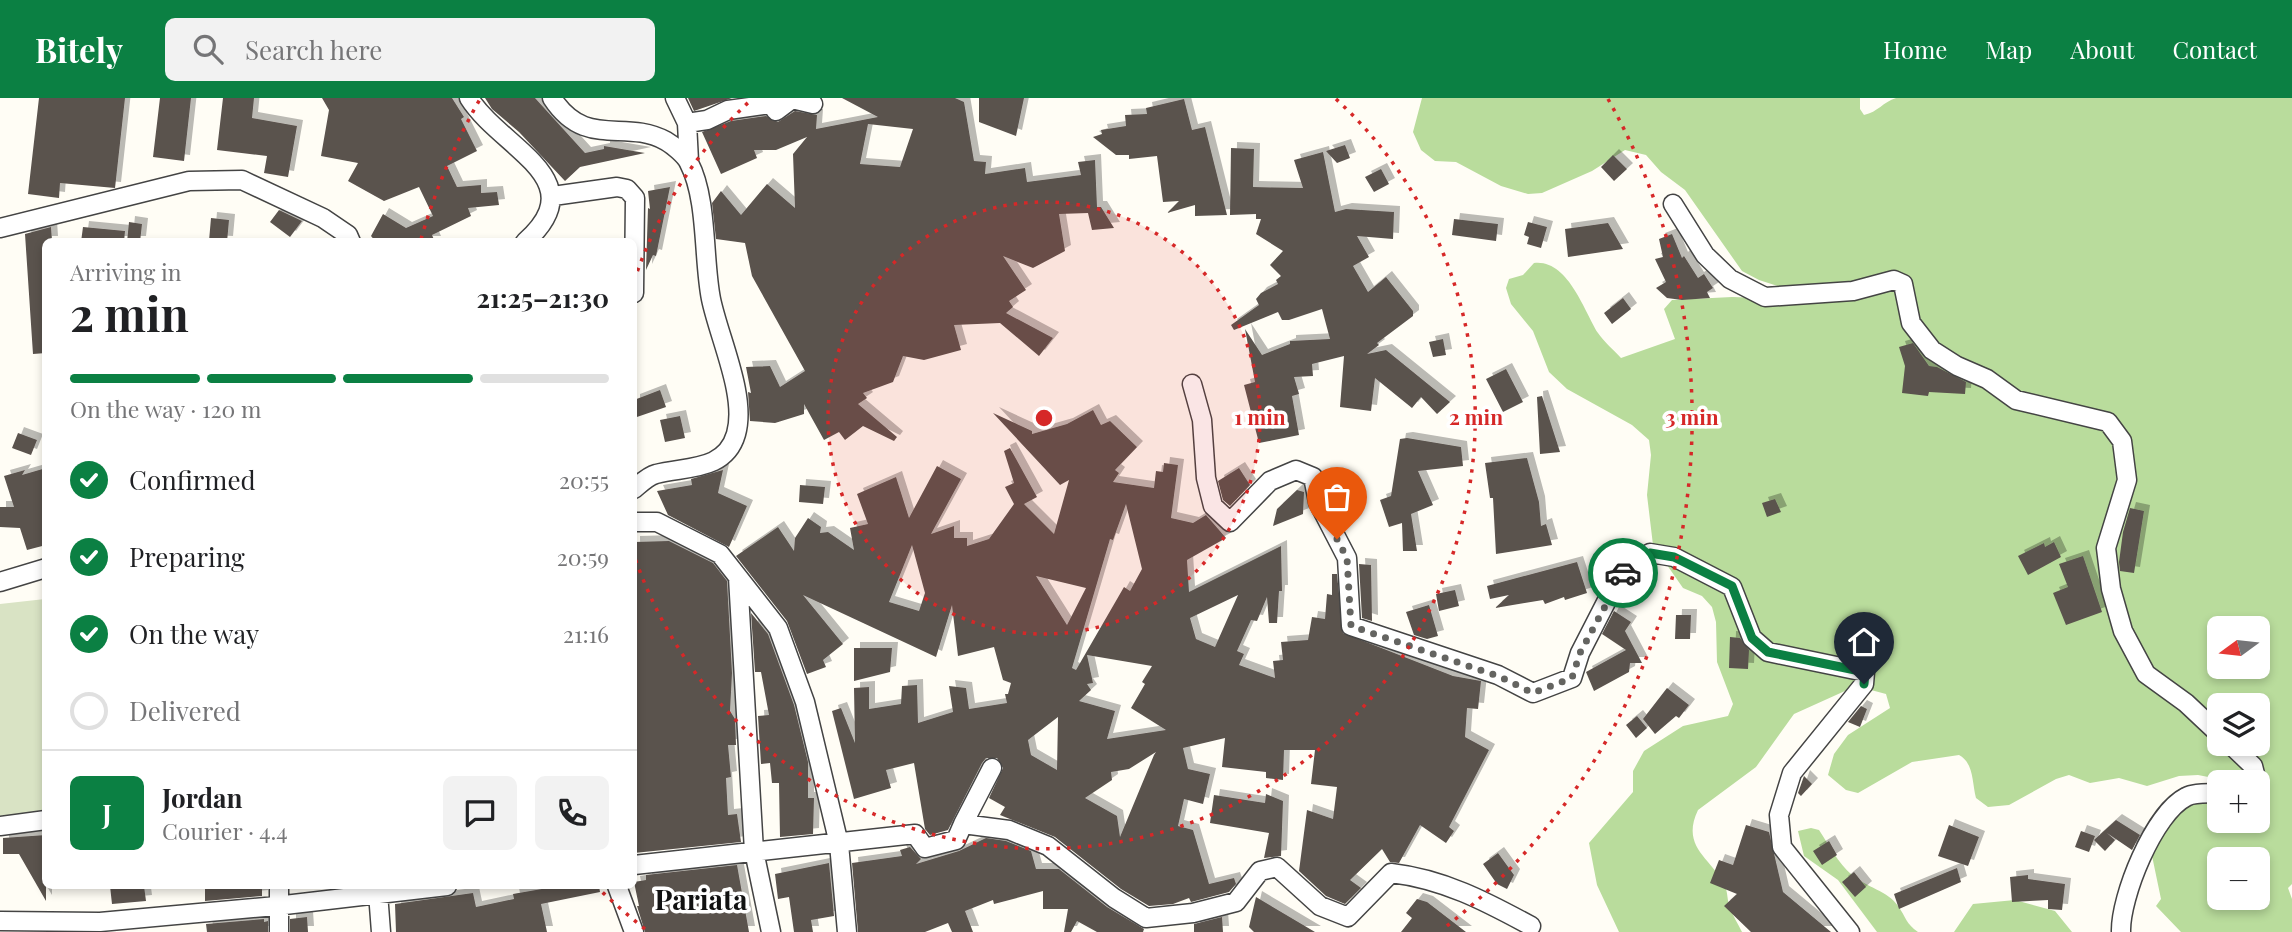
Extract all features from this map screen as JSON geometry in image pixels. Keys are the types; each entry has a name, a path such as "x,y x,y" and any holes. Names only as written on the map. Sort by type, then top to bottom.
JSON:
{"street":[{"path":"470,98 478,113 548,179 553,196 544,225 529,238"},
{"path":"552,98 558,108 585,129 644,134 667,141 689,162"},
{"path":"637,486 654,474 696,470 722,456 736,435 738,400 711,299 698,194 689,162 687,123 675,98"},
{"path":"687,123 707,120 728,110 771,104 776,111 792,99 813,104"},
{"path":"0,228 189,181 242,180 323,218 352,238"},
{"path":"553,196 617,187 627,189 635,198 635,238"},
{"path":"1673,204 1705,255 1730,279 1765,297 1853,291 1894,280 1903,284 1911,323 1932,350 1956,366 1987,379 2016,400 2108,422 2122,441 2127,480 2106,548 2111,590 2123,631 2146,674 2186,703 2207,723"},
{"path":"1192,384 1202,420 1206,478 1213,506 1230,522 1270,481 1296,470 1313,477 1318,502 1347,558 1351,626 1498,676 1533,693 1572,678 1580,653 1620,575 1650,553 1674,557 1732,586 1752,638 1768,652 1865,672 1864,684 1792,773 1779,815 1782,847 1850,932"},
{"path":"637,522 657,522 720,554 778,628 805,702 839,844 845,924 831,932"},
{"path":"0,582 42,569"},
{"path":"738,578 754,852 771,932"},
{"path":"2243,756 2254,770"},
{"path":"637,865 915,834 925,848 956,840 992,768"},
{"path":"2121,932 2120,922 2135,871 2173,805 2189,795 2207,794"},
{"path":"0,825 42,820"},
{"path":"963,824 1009,830 1048,846 1114,898 1146,918 1193,914 1236,902 1260,871 1277,867 1320,906 1348,917 1391,873 1422,877 1476,896 1531,926"},
{"path":"279,889 279,932"},
{"path":"0,920 100,927 417,889"},
{"path":"618,889 634,932"},
{"path":"378,893 381,932"}],"green space":[{"path":"1422,98 1860,98 1860,109 1864,115 1896,98 2292,98 2292,884 2288,888 2292,899 2292,932 2181,932 2156,906 2161,899 2151,851 2176,807 2207,801 2207,833 2270,833 2270,770 2207,770 2207,777 2179,776 2147,786 2119,778 2090,783 2069,775 2056,779 2009,805 1988,807 1976,798 1970,768 1959,755 1912,762 1858,793 1846,790 1828,775 1834,754 1848,735 1890,708 1886,694 1856,686 1794,714 1756,767 1698,810 1693,823 1695,843 1725,886 1730,908 1742,932 1619,932 1597,885 1589,843 1633,792 1633,771 1644,751 1683,726 1728,716 1733,704 1717,662 1716,622 1712,607 1702,596 1683,588 1653,545 1647,495 1651,455 1649,440 1632,425 1567,389 1549,372 1533,331 1511,304 1506,288 1509,279 1523,275 1534,263 1546,264 1556,269 1574,288 1603,340 1621,358 1675,339 1664,309 1672,300 1732,297 1792,299 1813,304 1816,298 1759,280 1742,271 1685,190 1661,172 1646,155 1625,150 1592,171 1542,193 1528,194 1501,186 1456,162 1435,161 1421,150 1413,132"},
{"path":"42,599 42,814 0,819 0,604"},
{"path":"1811,828 1819,830 1852,875 1894,901 1918,932 1877,932 1838,880 1804,856 1798,831"},
{"path":"2015,900 2055,911 2072,932 1954,932 1973,904"}],"building":[{"path":"39,98 125,98 115,188 60,183 59,198 28,194"},
{"path":"160,98 191,98 184,161 153,157"},
{"path":"223,98 254,98 252,118 297,126 288,177 264,173 267,156 217,150"},
{"path":"322,98 452,98 464,117 461,119 477,151 447,166 457,187 481,185 481,193 497,192 499,205 468,208 471,216 432,235 433,238 373,238 371,236 383,214 406,228 433,216 419,187 384,201 348,181 358,163 321,156 329,110"},
{"path":"485,98 535,98 585,153 604,149 604,146 645,153 580,167 565,181 519,132 492,109"},
{"path":"688,98 732,98 694,111"},
{"path":"842,98 955,98 964,102 974,161 986,162 985,174 1025,168 1027,182 1081,175 1078,162 1095,160 1097,207 1101,207 1114,228 1092,230 1088,213 1059,214 1065,251 1033,268 1003,256 1026,290 1009,301 1013,307 1006,313 1053,338 1039,356 1000,323 954,325 961,350 924,360 903,356 893,382 863,393 867,398 858,404 897,437 894,441 863,426 845,440 839,432 824,440 804,404 804,414 775,423 750,421 748,392 751,393 746,367 770,366 780,387 805,371 752,276 745,243 716,239 712,203 721,191 741,215 767,184 795,208 793,154 807,137 776,150 754,150 757,158 721,174 702,132 731,121 766,116 778,122 795,111 817,115 816,129 878,117","holes":["868,124 913,129 900,167 860,164"]},
{"path":"979,98 1024,98 1016,136 979,122"},
{"path":"1184,99 1192,130 1205,127 1227,215 1195,216 1195,205 1167,213 1179,201 1163,202 1157,156 1129,159 1129,155 1116,155 1093,137 1102,134 1101,130 1126,126 1125,115 1147,114 1146,108"},
{"path":"1345,145 1350,158 1337,163 1326,151"},
{"path":"1231,148 1254,149 1253,187 1303,188 1294,160 1323,152 1335,212 1346,209 1394,212 1393,239 1357,236 1369,257 1353,266 1368,292 1386,277 1413,311 1413,316 1377,343 1379,345 1367,354 1386,350 1450,402 1437,414 1421,397 1412,408 1375,378 1371,411 1340,407 1344,356 1312,364 1313,376 1294,377 1299,394 1292,396 1299,435 1259,443 1244,385 1255,382 1245,329 1262,355 1290,344 1290,341 1330,339 1322,309 1289,320 1282,320 1278,312 1234,330 1231,325 1259,305 1256,299 1261,293 1278,284 1276,280 1281,276 1270,265 1283,251 1256,234 1261,219 1256,219 1256,214 1230,215"},
{"path":"1613,155 1627,169 1614,181 1601,167"},
{"path":"1381,169 1389,184 1374,192 1365,177"},
{"path":"670,187 656,256 653,255 646,270 648,208 650,209 648,191"},
{"path":"279,210 302,221 290,237 270,222"},
{"path":"211,218 229,220 227,238 209,238"},
{"path":"1454,219 1498,224 1496,241 1452,235"},
{"path":"129,222 142,224 140,238 127,238"},
{"path":"1528,222 1547,227 1541,248 1527,244 1529,237 1524,235"},
{"path":"1608,223 1623,249 1568,257 1565,229"},
{"path":"51,227 52,238 42,238 42,353 33,354 25,234"},
{"path":"83,227 125,231 124,238 82,238"},
{"path":"1672,234 1682,258 1684,256 1698,278 1704,274 1713,288 1707,292 1710,298 1667,298 1656,288 1666,282 1655,259 1663,257 1659,239"},
{"path":"1623,298 1631,309 1612,324 1604,313"},
{"path":"1443,339 1446,355 1433,357 1429,342"},
{"path":"1913,343 1929,366 1937,367 1966,382 1965,394 1929,392 1928,396 1902,393 1905,366 1899,347"},
{"path":"1506,369 1523,402 1503,412 1486,379"},
{"path":"660,390 666,407 637,417 637,399"},
{"path":"1542,396 1560,452 1540,454 1537,397"},
{"path":"1093,410 1101,425 1110,421 1137,447 1115,470 1119,473 1113,482 1154,488 1156,471 1163,472 1164,463 1178,465 1171,518 1193,523 1206,515 1226,538 1187,560 1189,592 1281,546 1282,591 1279,591 1277,623 1269,623 1267,597 1257,621 1251,620 1237,651 1244,654 1239,665 1275,678 1273,661 1283,660 1281,642 1308,640 1312,617 1325,619 1327,594 1332,595 1332,574 1337,574 1343,633 1453,676 1481,681 1478,709 1467,708 1465,737 1489,750 1449,827 1454,831 1446,843 1420,825 1399,863 1390,862 1382,849 1350,880 1361,888 1345,904 1326,896 1299,871 1307,810 1333,819 1337,787 1311,784 1315,750 1284,750 1283,780 1266,778 1266,772 1222,767 1225,738 1183,748 1188,769 1210,774 1203,804 1184,799 1178,826 1193,830 1209,884 1234,878 1236,884 1229,892 1191,902 1189,898 1173,904 1149,906 1121,889 1055,837 1000,815 1005,807 989,798 1003,768 997,758 986,758 982,763 948,830 930,835 925,829 914,763 886,770 891,788 854,799 832,711 841,708 855,743 854,688 869,687 869,709 901,704 902,686 917,685 918,723 953,712 949,686 966,688 969,709 1007,703 1005,694 1008,694 1011,683 1003,680 994,647 958,656 952,605 936,657 803,595 843,644 823,660 826,667 807,674 787,621 736,556 778,527 794,551 795,538 808,518 821,527 820,533 828,532 854,550 850,528 868,524 857,494 896,477 909,518 937,466 961,479 931,534 954,526 954,538 967,538 967,546 989,539 1014,504 1005,487 1014,483 1004,451 1010,448 1037,497 1024,504 1054,534 1069,480 1060,485 993,413 1032,431 1032,434 1067,424","holes":["1126,504 1142,569 1130,591 1124,587 1076,670 1072,668 1110,539 1113,540","912,545 925,593 919,611 889,602","1036,576 1086,588 1067,625","1238,595 1215,647 1196,639 1190,618","1087,655 1152,666 1131,708 1166,730 1107,739 1115,711 1079,701 1091,690 1087,684 1093,683","1058,717 1057,770 1031,755 1028,740","1156,752 1120,837 1117,816 1085,798 1112,780 1111,772 1129,769"]},
{"path":"680,416 685,438 665,442 660,420"},
{"path":"18,433 37,440 31,455 12,448"},
{"path":"1400,439 1461,447 1463,466 1418,471 1433,505 1411,514 1417,551 1403,551 1402,523 1389,527 1380,500 1391,496"},
{"path":"1527,458 1539,502 1541,526 1546,524 1552,545 1496,554 1493,498 1490,498 1485,463"},
{"path":"1239,468 1250,485 1230,506 1223,500 1218,481"},
{"path":"42,469 42,546 27,550 20,528 0,527 0,507 14,507 4,476 25,470 22,475"},
{"path":"723,470 718,493 747,506 729,547 668,515 657,491 692,485 691,479"},
{"path":"800,485 825,487 823,504 799,502"},
{"path":"1297,490 1304,492 1303,514 1273,526 1277,509"},
{"path":"1775,499 1781,512 1767,517 1762,503"},
{"path":"2130,508 2144,511 2134,573 2120,571 2119,562"},
{"path":"669,541 713,563 727,581 732,673 730,711 735,719 736,745 728,745 731,777 726,778 728,815 737,814 741,842 637,853 637,542"},
{"path":"2054,542 2061,557 2028,575 2018,556 2044,543 2045,547"},
{"path":"2083,556 2102,612 2066,625 2053,593 2068,587 2059,564"},
{"path":"1577,562 1587,593 1545,604 1543,600 1495,608 1509,595 1490,599 1487,586"},
{"path":"1359,564 1371,565 1372,621 1362,618"},
{"path":"1455,590 1459,606 1439,611 1436,594"},
{"path":"1429,605 1438,636 1427,639 1414,635 1406,612"},
{"path":"1614,611 1631,622 1625,631 1642,663 1630,663 1629,672 1594,691 1586,672 1626,650 1602,634"},
{"path":"751,613 768,634 794,705 808,762 808,798 814,798 813,834 780,837 779,783 772,783 770,763 761,764 758,716 769,715 761,672 755,672"},
{"path":"1676,615 1691,615 1690,639 1675,639"},
{"path":"1730,637 1740,638 1749,650 1748,669 1729,668"},
{"path":"854,648 892,648 890,672 854,681"},
{"path":"1667,688 1689,705 1679,718 1676,716 1655,734 1643,719"},
{"path":"1861,706 1867,709 1860,727 1848,722"},
{"path":"1637,716 1647,728 1636,738 1626,725"},
{"path":"1804,776 1812,784 1801,796 1798,793"},
{"path":"1266,794 1283,801 1281,856 1264,858 1269,833 1210,823 1214,795 1265,803"},
{"path":"2116,820 2140,835 2132,850 2107,833 2115,840 2105,851 2094,840"},
{"path":"1746,825 1769,832 1783,892 1831,932 1751,932 1724,906 1737,894 1710,883 1719,860 1733,865"},
{"path":"1949,825 1979,837 1968,866 1938,856"},
{"path":"2081,831 2095,836 2089,852 2075,847"},
{"path":"42,835 42,889 46,889 46,901 19,854 3,854 3,838"},
{"path":"986,838 1006,841 1031,851 1036,869 1059,869 1107,907 1144,929 1143,932 1097,932 1077,921 1071,932 1064,932 1068,909 1043,909 1043,891 994,904 993,900 965,911 973,932 952,932 948,923 925,932 858,932 852,863 902,856 900,850 910,847 921,859 916,864 959,851"},
{"path":"1829,841 1837,855 1822,865 1813,851"},
{"path":"1498,853 1514,875 1507,889 1497,884 1483,864"},
{"path":"829,863 834,916 811,920 813,932 794,932 789,897 778,899 775,874"},
{"path":"737,865 749,932 645,932 637,906 635,889 637,882 646,880 646,875"},
{"path":"1957,868 1961,882 1899,909 1894,894"},
{"path":"1854,872 1866,887 1855,897 1842,882"},
{"path":"2028,875 2028,879 2065,884 2062,910 2048,909 2048,900 2012,902 2010,877"},
{"path":"110,889 144,889 146,901 112,904"},
{"path":"205,889 262,889 262,896 205,901"},
{"path":"542,889 600,889 600,892 541,904 547,932 396,932 395,904 473,893 476,907 514,899 513,894"},
{"path":"1256,897 1315,932 1254,932 1249,927"},
{"path":"1417,899 1427,902 1466,932 1401,932 1412,918 1406,913"},
{"path":"307,917 308,932 290,932 290,919"},
{"path":"1222,917 1223,932 1194,932 1194,924"},
{"path":"264,919 264,922 268,921 268,932 207,932 206,924"}],"way so far":[{"path":"1337,539 1347,558 1351,626 1498,676 1533,693 1572,678 1580,653 1623,573"}],"district":[{"name":"Pariata","path":"701,898"}],"route":[{"path":"1623,573 1650,553 1674,557 1732,586 1746,616 1752,638 1768,652 1851,667 1865,672 1864,684"}]}
